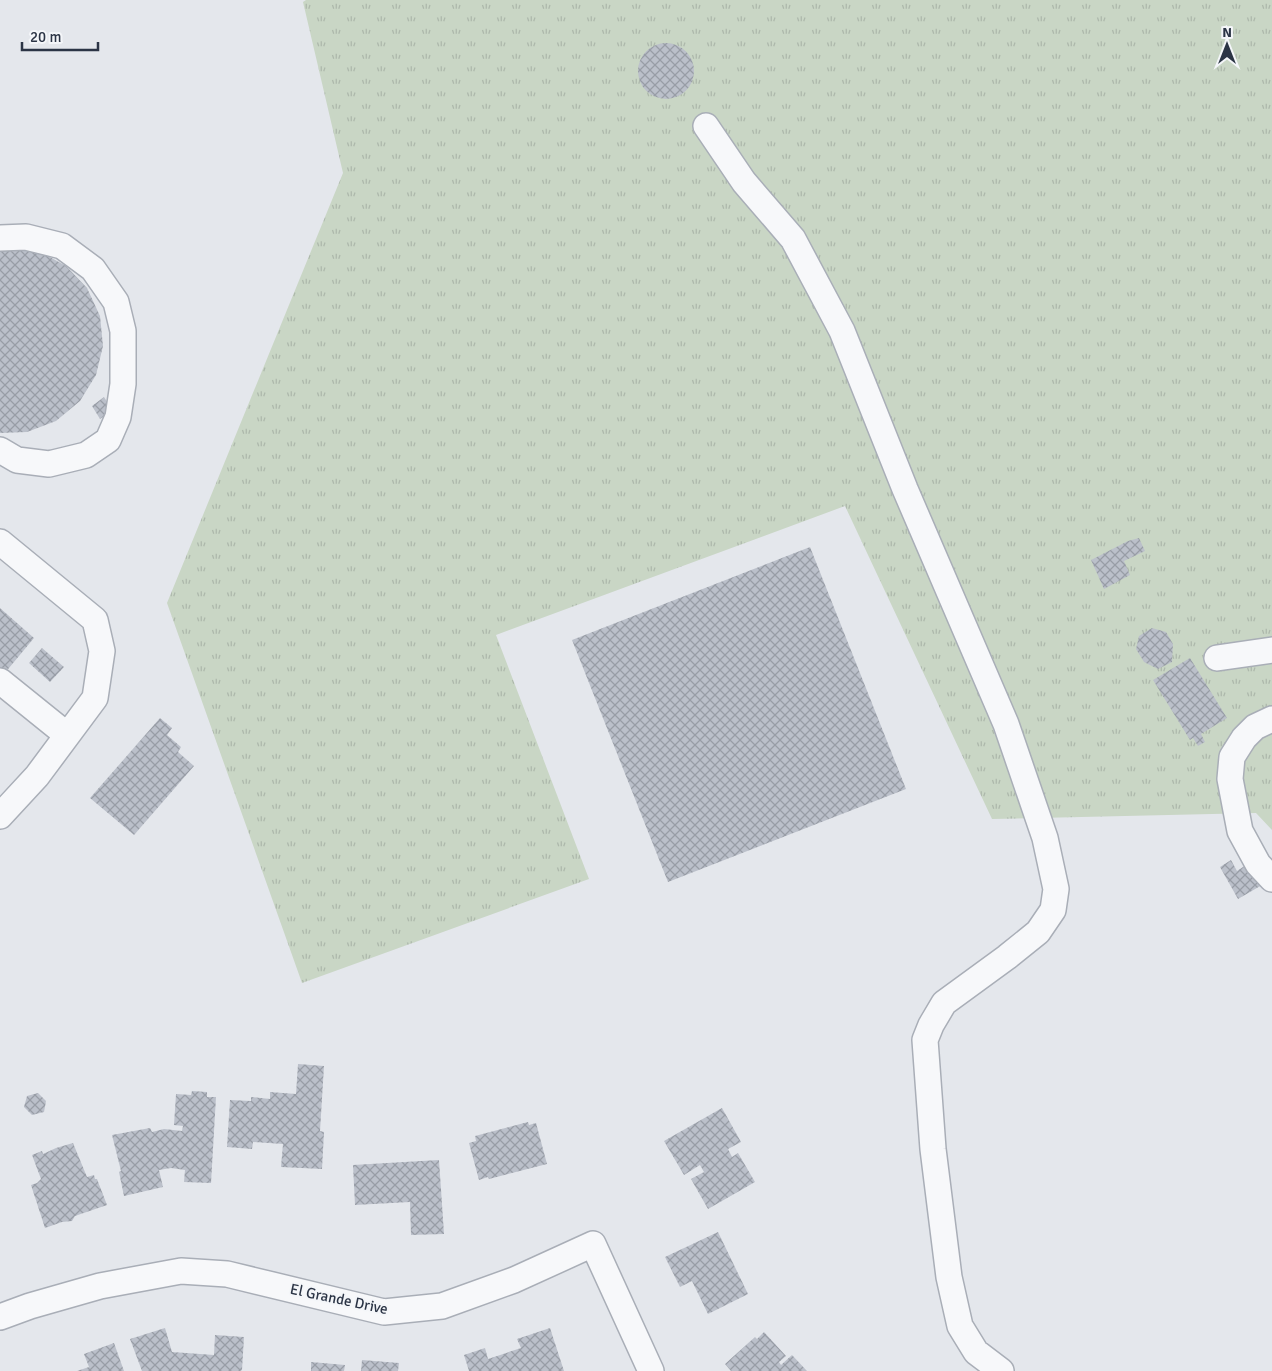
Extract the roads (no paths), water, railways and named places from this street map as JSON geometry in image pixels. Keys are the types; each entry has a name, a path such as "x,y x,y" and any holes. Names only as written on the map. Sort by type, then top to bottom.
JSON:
{"street":[{"path":"706,126 744,182 793,239 842,330 905,489 1006,724 1045,838 1056,889 1053,910 1038,932 944,1003 931,1025 925,1040 933,1149 949,1277 960,1326 976,1352 1002,1371"},
{"path":"0,238 26,237 62,246 93,269 116,302 123,330 123,384 118,416 108,440 86,456 49,464 16,460 0,450"},
{"path":"0,542 95,620 102,651 95,698 37,776 0,816"},
{"path":"1217,658 1272,650"},
{"path":"0,680 67,735"},
{"path":"1272,719 1256,727 1244,738 1232,757 1230,779 1240,831 1258,864 1272,879"},
{"name":"El Grande Drive","path":"0,1317 30,1306 100,1286 181,1271 227,1274 384,1312 442,1306 514,1280 593,1244 652,1371"}]}
